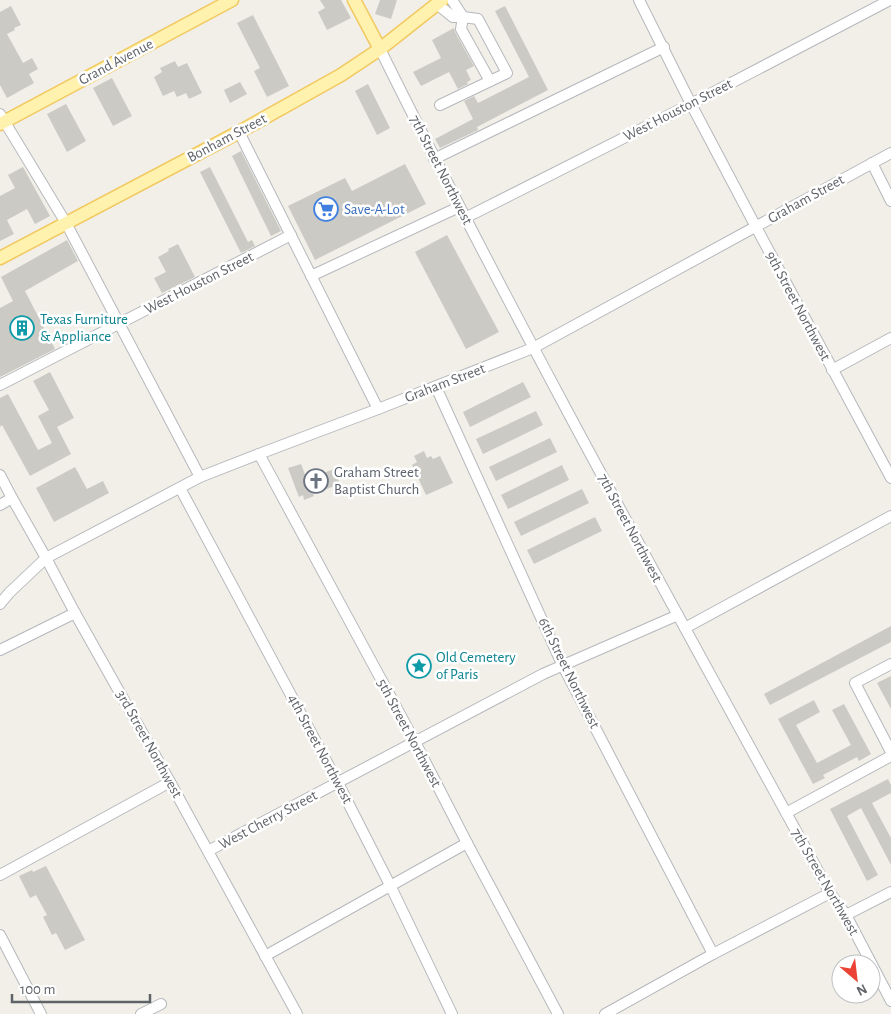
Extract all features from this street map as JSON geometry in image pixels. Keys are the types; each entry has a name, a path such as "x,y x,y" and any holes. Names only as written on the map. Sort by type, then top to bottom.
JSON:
{"main road":[{"name":"Grand Avenue","path":"2,120 232,0"},
{"path":"354,0 380,49"},
{"name":"Bonham Street","path":"0,258 239,132 341,75 380,49 439,2"}],"street":[{"path":"452,0 462,17 461,29 490,81"},
{"name":"9th Street Northwest","path":"639,0 691,104 891,478"},
{"name":"West Houston Street","path":"465,218 691,104 890,0"},
{"path":"439,2 452,17 478,19 507,73 440,105"},
{"path":"434,159 664,48"},
{"name":"7th Street Northwest","path":"380,49 434,159 533,348 830,893 846,915 891,1001"},
{"path":"2,120 66,223 200,477"},
{"path":"239,132 378,409"},
{"name":"Graham Street","path":"0,604 46,558 200,477 533,348 891,153"},
{"path":"872,163 891,201"},
{"path":"311,276 459,207"},
{"name":"West Houston Street","path":"0,385 291,236"},
{"path":"832,370 891,338"},
{"name":"6th Street Northwest","path":"436,387 563,666 713,954"},
{"name":"5th Street Northwest","path":"259,454 415,742 466,843 558,1014"},
{"name":"3rd Street Northwest","path":"0,474 297,1014"},
{"name":"4th Street Northwest","path":"180,488 338,783 391,887 452,1014"},
{"path":"0,504 12,498"},
{"path":"685,628 891,516"},
{"path":"0,650 75,613"},
{"name":"West Cherry Street","path":"208,851 543,674 678,615"},
{"path":"891,664 855,683 891,752"},
{"path":"786,813 891,756"},
{"path":"0,875 170,782"},
{"path":"266,956 466,843"},
{"path":"846,915 891,892"},
{"path":"605,1014 713,954 830,893"},
{"path":"0,935 41,1014"},
{"path":"140,1014 161,1004"}],"building":[{"path":"320,0 341,0 351,18 327,30 318,12 325,8"},
{"path":"380,0 397,0 391,19 375,14"},
{"path":"11,6 21,25 7,34 23,63 32,58 38,69 29,74 34,83 7,98 0,85 0,12"},
{"path":"505,6 548,90 477,127 478,130 440,148 435,139 473,119 464,101 474,96 478,103 529,77 495,11"},
{"path":"253,15 289,86 267,97 254,71 260,68 237,23"},
{"path":"454,28 474,66 466,70 471,80 467,82 468,84 458,89 449,72 421,86 413,72 441,58 432,40"},
{"path":"175,61 178,67 187,63 202,93 189,99 186,93 177,97 174,91 163,96 154,77 162,72 160,68"},
{"path":"112,78 132,116 113,126 93,88"},
{"path":"240,82 247,94 230,103 224,90"},
{"path":"368,84 390,128 377,135 355,91"},
{"path":"66,104 86,141 67,152 47,114"},
{"path":"241,151 281,231 271,236 232,156"},
{"path":"405,164 426,204 315,260 288,206 345,178 352,191"},
{"path":"23,167 50,216 35,224 27,209 7,220 14,234 0,241 0,196 15,188 8,175"},
{"path":"210,167 248,242 252,240 255,246 241,253 200,172"},
{"path":"447,235 499,332 466,349 415,252"},
{"name":"Texas Furniture & Appliance","path":"67,240 78,261 25,291 55,349 0,377 0,308 13,301 1,277"},
{"path":"178,244 195,277 162,293 154,278 166,272 158,257"},
{"path":"50,372 74,418 57,427 71,454 30,476 2,425 0,427 0,398 8,394 38,450 52,443 38,416 49,410 33,381"},
{"path":"523,382 531,397 470,427 463,412"},
{"path":"536,411 543,425 483,454 476,439"},
{"path":"550,438 557,452 496,481 489,467"},
{"path":"424,451 427,458 431,456 433,459 440,456 453,483 426,495 412,465 417,462 414,456"},
{"name":"Graham Street Baptist Church","path":"301,464 306,477 309,476 310,478 334,469 340,484 313,494 314,496 304,500 303,495 299,497 288,468"},
{"path":"562,465 569,480 508,509 501,495"},
{"path":"75,467 87,489 103,481 109,493 54,522 36,488"},
{"path":"582,489 589,503 521,536 514,522"},
{"path":"595,517 602,531 534,564 527,550"},
{"path":"891,626 891,642 770,705 764,694"},
{"path":"891,676 891,709 877,683"},
{"path":"814,700 820,712 796,725 817,763 851,745 832,710 844,704 871,754 859,761 857,757 823,775 825,778 813,784 778,719"},
{"path":"888,779 891,785 891,793 872,803 891,838 891,865 861,808 847,816 878,875 867,881 830,809"},
{"path":"46,866 85,940 65,950 56,933 52,935 43,917 47,915 36,895 30,898 19,876"}],"place":[{"name":"Save-A-Lot","path":"326,209"},
{"name":"Texas Furniture & Appliance","path":"22,328"},
{"name":"Graham Street Baptist Church","path":"316,481"},
{"name":"Old Cemetery of Paris","path":"419,666"}]}
